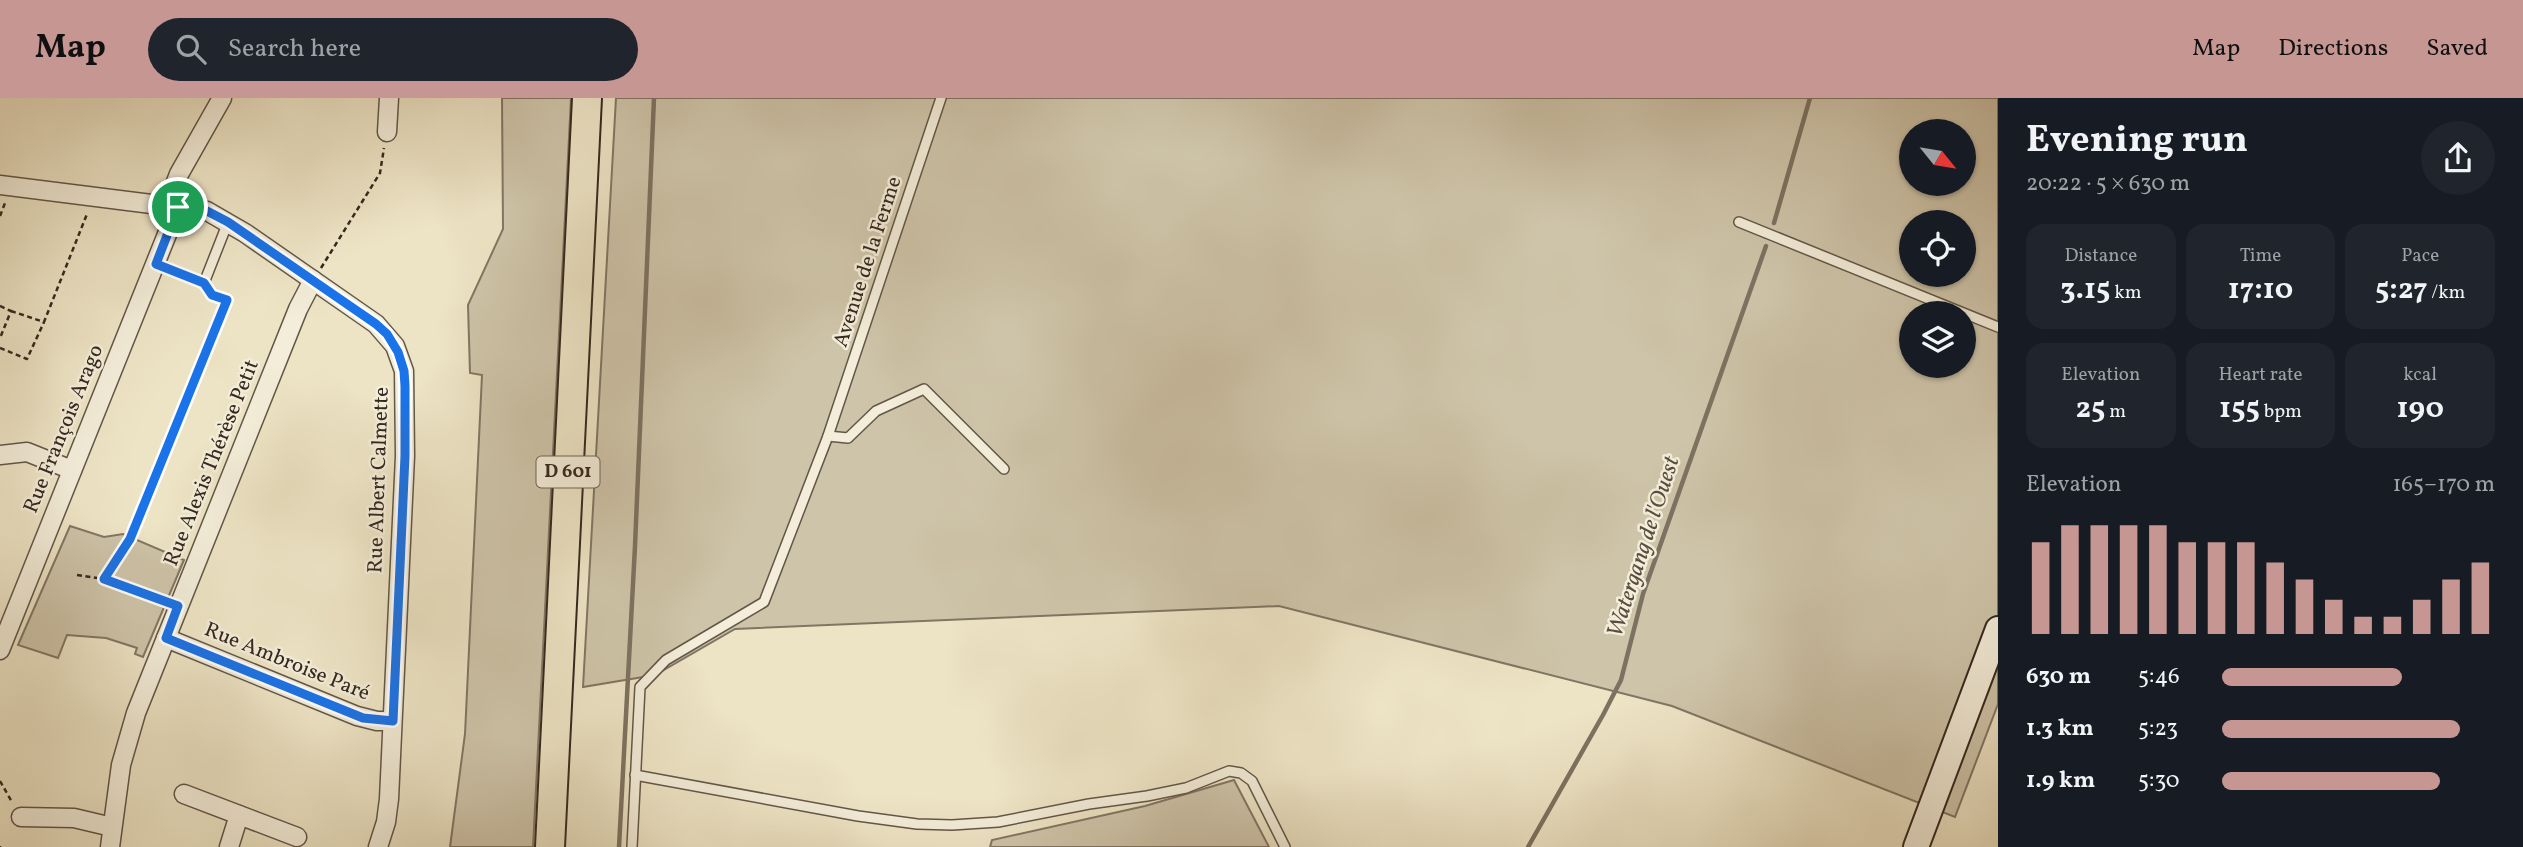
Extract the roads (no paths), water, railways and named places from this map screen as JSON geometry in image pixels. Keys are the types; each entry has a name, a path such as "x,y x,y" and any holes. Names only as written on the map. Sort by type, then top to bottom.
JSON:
{"main road":[{"name":"D 601","path":"550,847 587,98"},
{"name":"D 601","path":"564,847 601,98"},
{"path":"1916,847 1994,655 1998,629"}],"street":[{"name":"Rue François Arago","path":"0,650 156,264 173,206 179,174 222,98"},
{"path":"387,132 389,98"},
{"name":"Rue Albert Calmette","path":"4,192 207,211 228,222 313,280 387,334 398,352 404,371 405,456 388,812 378,847"},
{"name":"Rue Alexis Thérèse Petit","path":"110,847 121,765 128,735 298,309 313,280"},
{"path":"0,455 27,452 72,470"},
{"name":"Rue Ambroise Paré","path":"166,638 363,718 393,721"},
{"path":"184,794 297,837"},
{"path":"229,847 239,815"},
{"path":"21,817 74,818 112,827"}],"lane":[{"name":"Avenue de la Ferme","path":"632,847 640,687 666,660 764,602 828,436 941,98"},
{"path":"156,264 204,283 228,222"},
{"path":"1739,222 1998,327"},
{"path":"828,436 848,438 876,411 924,388 1004,469"},
{"path":"635,775 858,817 952,825 999,822 1089,804 1147,796 1186,788 1221,773 1235,771 1252,781 1285,847"}],"waterway":[{"path":"619,847 654,98"},
{"name":"Watergang de l'Ouest","path":"1774,223 1810,98"},
{"name":"Watergang de l'Ouest","path":"1528,847 1621,680 1643,594 1766,246"}]}
